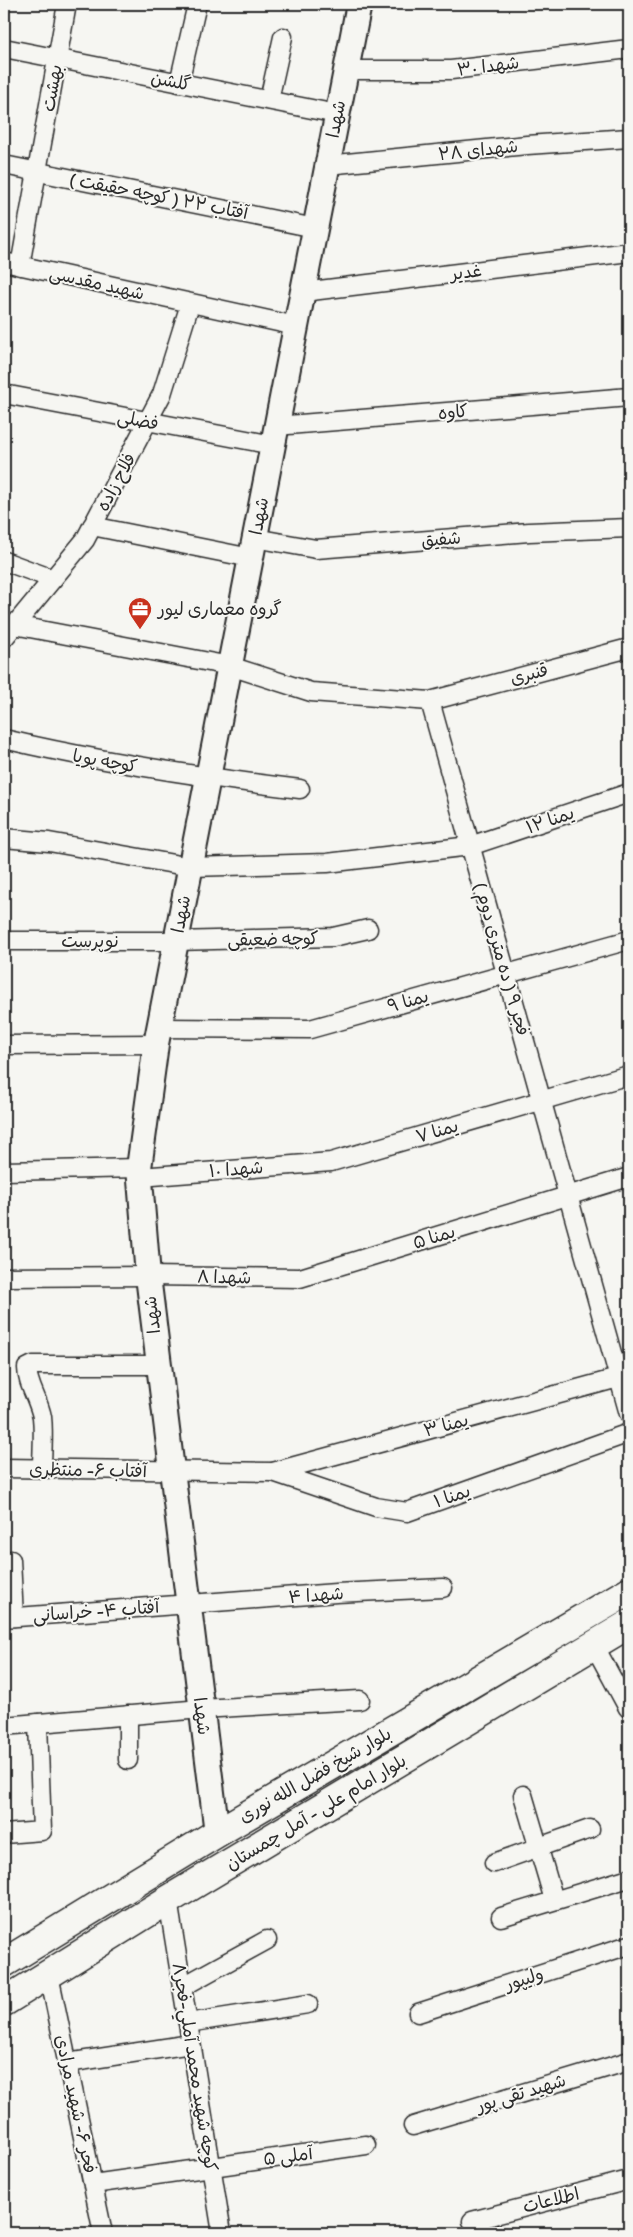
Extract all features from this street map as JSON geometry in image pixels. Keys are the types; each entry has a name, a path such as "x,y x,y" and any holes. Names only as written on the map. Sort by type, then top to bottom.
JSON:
{"main road":[{"name":"شهدا","path":"216,1833 148,1276 139,1172 158,1036 359,4"},
{"name":"بلوار شیخ فضل الله نوری","path":"7,1978 216,1833 623,1595"},
{"path":"565,1662 556,1662 552,1653 604,1622 623,1595"},
{"name":"بلوار امام علی - آمل چمستان","path":"7,1978 49,1975 168,1900 629,1624"},
{"path":"478,1714 490,1696 529,1676 534,1668 529,1661 512,1660"}],"street":[{"name":"بهشت","path":"12,264 37,172 67,4"},
{"path":"178,83 197,4"},
{"path":"269,100 283,37"},
{"name":"گلشن","path":"4,48 337,114"},
{"name":"شهدا ۳۰","path":"346,70 451,70 629,49"},
{"name":"شهدای ۲۸","path":"327,165 527,145 629,138"},
{"name":"آفتاب ۲۲ ( کوچه حقیقت )","path":"4,165 315,228"},
{"name":"غدیر","path":"303,292 629,252"},
{"name":"شهید مقدسی","path":"12,264 296,326"},
{"name":"فلاح زاده","path":"9,632 85,540 162,394 190,304"},
{"name":"فضلی","path":"4,394 147,422 275,436"},
{"name":"کاوه","path":"275,436 629,396"},
{"name":"شفیق","path":"92,526 253,548 316,549 529,532 629,528"},
{"path":"4,561 53,578"},
{"path":"9,632 230,666 311,692 430,701"},
{"name":"قنبری","path":"430,701 629,648"},
{"name":"فجر ۹ ( ده متری دوم )","path":"430,701 568,1196 624,1377 629,1414"},
{"name":"کوچه پویا","path":"4,739 80,757 208,778 300,789"},
{"name":"یمنا ۱۲","path":"4,838 49,842 191,867 327,863 470,846 629,793"},
{"name":"کوچه ضعیقی","path":"176,941 333,937 368,929"},
{"name":"یمنا ۹","path":"4,1045 310,1029 629,940"},
{"name":"نوپرست","path":"4,941 176,941"},
{"name":"یمنا ۷","path":"331,1162 629,1075"},
{"name":"شهدا ۱۰","path":"4,1171 139,1172 331,1162"},
{"name":"یمنا ۵","path":"300,1278 629,1177"},
{"name":"شهدا ۸","path":"4,1277 300,1278"},
{"path":"42,1469 42,1418 27,1374 28,1368 33,1365 159,1365"},
{"name":"یمنا ۳","path":"273,1472 624,1377"},
{"name":"یمنا ۱","path":"273,1472 376,1507 406,1512 629,1433"},
{"name":"آفتاب ۶- منتظری","path":"4,1468 172,1472 273,1472"},
{"path":"9,1618 11,1560"},
{"name":"شهدا ۴","path":"188,1604 336,1593 443,1588"},
{"name":"آفتاب ۴- خراسانی","path":"9,1618 188,1604"},
{"path":"594,1645 628,1708"},
{"path":"4,1726 201,1709 360,1700"},
{"path":"128,1715 128,1760"},
{"path":"4,1834 42,1831 38,1723"},
{"path":"523,1794 554,1900"},
{"path":"494,1863 590,1829"},
{"path":"501,1917 629,1878"},
{"name":"كوچه شهيد محمد آملي-فجر۸","path":"168,1900 222,2233"},
{"path":"182,1987 266,1940"},
{"name":"ولیپور","path":"418,2013 629,1945"},
{"name":"فجر ۶- شهید مرادی","path":"49,1975 103,2233"},
{"path":"188,2023 308,2004"},
{"path":"67,2063 191,2044"},
{"name":"شهید تقی پور","path":"413,2126 629,2061"},
{"name":"آملی ۵","path":"93,2184 211,2166 366,2146"},
{"name":"اطلاعات","path":"472,2221 629,2180"}],"place":[{"name":"گروه معماری لیور","path":"140,630"}]}
